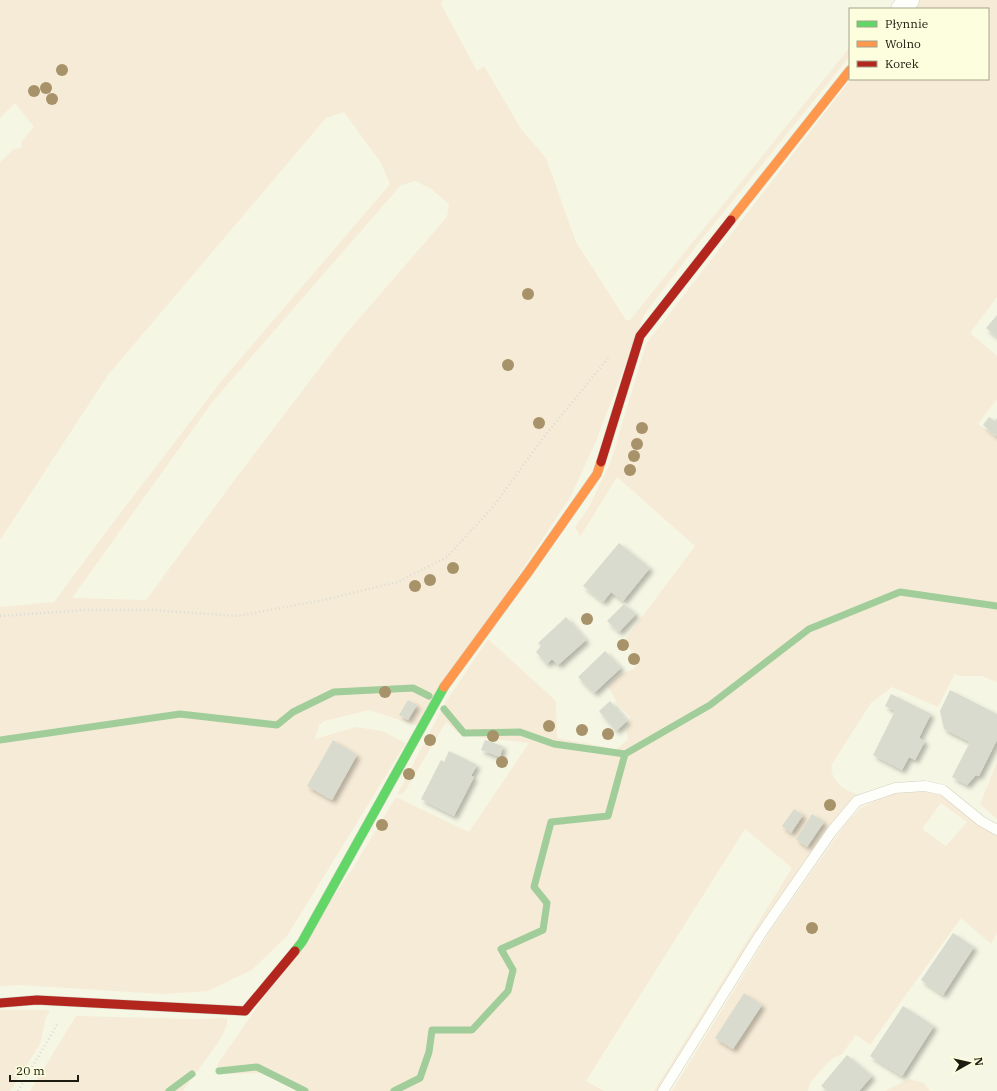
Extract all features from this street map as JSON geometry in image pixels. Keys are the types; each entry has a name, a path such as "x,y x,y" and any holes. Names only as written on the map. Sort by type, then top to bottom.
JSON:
{"street":[{"path":"902,8 908,0"},
{"path":"0,1003 37,1000 245,1012 302,942 443,688 529,571 597,474 640,336 849,71"}],"lane":[{"path":"663,1091 760,935 832,831 857,801 895,788 926,786 943,790 981,821 997,830"}],"path":[{"path":"0,616 86,610 151,610 238,616 324,600 398,582 447,557 493,507 543,438 613,351"},
{"path":"18,1091 70,1002"}],"shaded area":[{"path":"0,0 443,0 441,4 477,71 484,66 521,129 546,158 576,242 626,320 630,320 849,48 849,57 697,245 644,315 596,441 571,496 418,726 369,710 324,721 319,725 315,739 356,727 382,731 406,743 287,936 252,970 208,991 162,994 19,985 0,986 0,607 54,602 223,379 390,184 381,163 344,112 326,118 108,375 0,540 0,162 14,149 21,148 21,142 34,127 15,103 0,118","holes":["416,181 431,189 449,204 447,217 344,336 146,600 72,598 214,400 401,185"]},
{"path":"914,0 997,0 997,297 970,333 997,356 997,399 978,424 997,437 997,682 982,676 959,676 955,673 938,707 892,687 871,703 832,764 831,770 835,780 839,784 855,794 861,795 842,811 805,860 660,1091 654,1091 792,868 745,829 586,1081 604,1091 297,1091 263,1073 221,1074 217,1067 219,1062 351,871 396,797 469,832 529,743 477,737 458,733 446,722 404,793 397,795 445,703 488,639 556,701 557,738 616,750 628,739 626,730 630,717 617,703 608,686 621,674 634,669 639,662 624,641 695,546 617,477 580,537 575,527 588,509 611,461 646,344 850,80 989,80 989,8 908,8"},
{"path":"997,762 997,819 980,804"},
{"path":"927,790 945,797 997,835 997,933 991,944 961,918 870,1045 856,1035 842,1054 833,1058 810,1083 808,1091 672,1091 769,933 846,823 861,808 878,799 900,791","holes":["941,803 967,822 946,846 922,829"]},
{"path":"0,1010 50,1010 46,1017 40,1044 10,1091 0,1091"},
{"path":"76,1016 195,1019 227,1018 227,1025 220,1040 183,1091 30,1091"},
{"path":"909,1079 924,1083 930,1091 885,1091"}],"building":[{"path":"997,315 997,337 986,328"},
{"path":"989,417 995,421 997,418 996,436 983,425"},
{"path":"619,543 650,568 623,601 611,592 603,602 583,586"},
{"path":"624,604 636,614 619,632 607,621"},
{"path":"566,617 586,640 558,665 552,659 547,664 536,652 541,646 538,643"},
{"path":"605,651 621,668 594,693 578,677"},
{"path":"950,690 997,714 997,740 979,776 976,775 967,785 952,777 970,742 944,729 940,711"},
{"path":"891,694 931,714 919,738 925,741 915,760 909,757 902,770 873,755 895,711 885,706"},
{"path":"408,700 417,705 408,720 399,715"},
{"path":"610,701 627,721 616,731 599,711"},
{"path":"333,740 357,755 332,800 307,786"},
{"path":"485,740 503,746 500,757 481,750"},
{"path":"449,751 477,765 471,776 474,777 454,816 421,799 441,760 444,762"},
{"path":"794,809 803,815 791,833 782,826"},
{"path":"812,814 824,822 807,847 796,839"},
{"path":"953,933 974,947 943,995 921,980"},
{"path":"744,993 762,1005 733,1049 715,1038"},
{"path":"903,1006 934,1026 902,1076 870,1056"},
{"path":"847,1055 872,1076 859,1091 828,1091 821,1086"}],"waterway":[{"path":"394,1091 420,1078 429,1052 432,1030 472,1030 508,991 513,970 501,949 543,930 547,903 534,887 551,822 608,816 625,754 710,705 809,629 900,592 997,606"},
{"path":"0,740 180,714 277,725 293,712 334,692 413,688 429,696"},
{"path":"444,709 464,733 520,732 554,744 625,754"},
{"path":"219,1071 257,1067 305,1091"},
{"path":"169,1091 192,1074"}],"traffic: fast":[{"path":"295,951 302,942 444,687"}],"traffic: slow":[{"path":"731,220 849,71"},
{"path":"444,687 529,571 597,474 601,462"}],"traffic: jam":[{"path":"601,462 640,336 731,220"},
{"path":"0,1003 37,1000 245,1011 295,951"}]}
